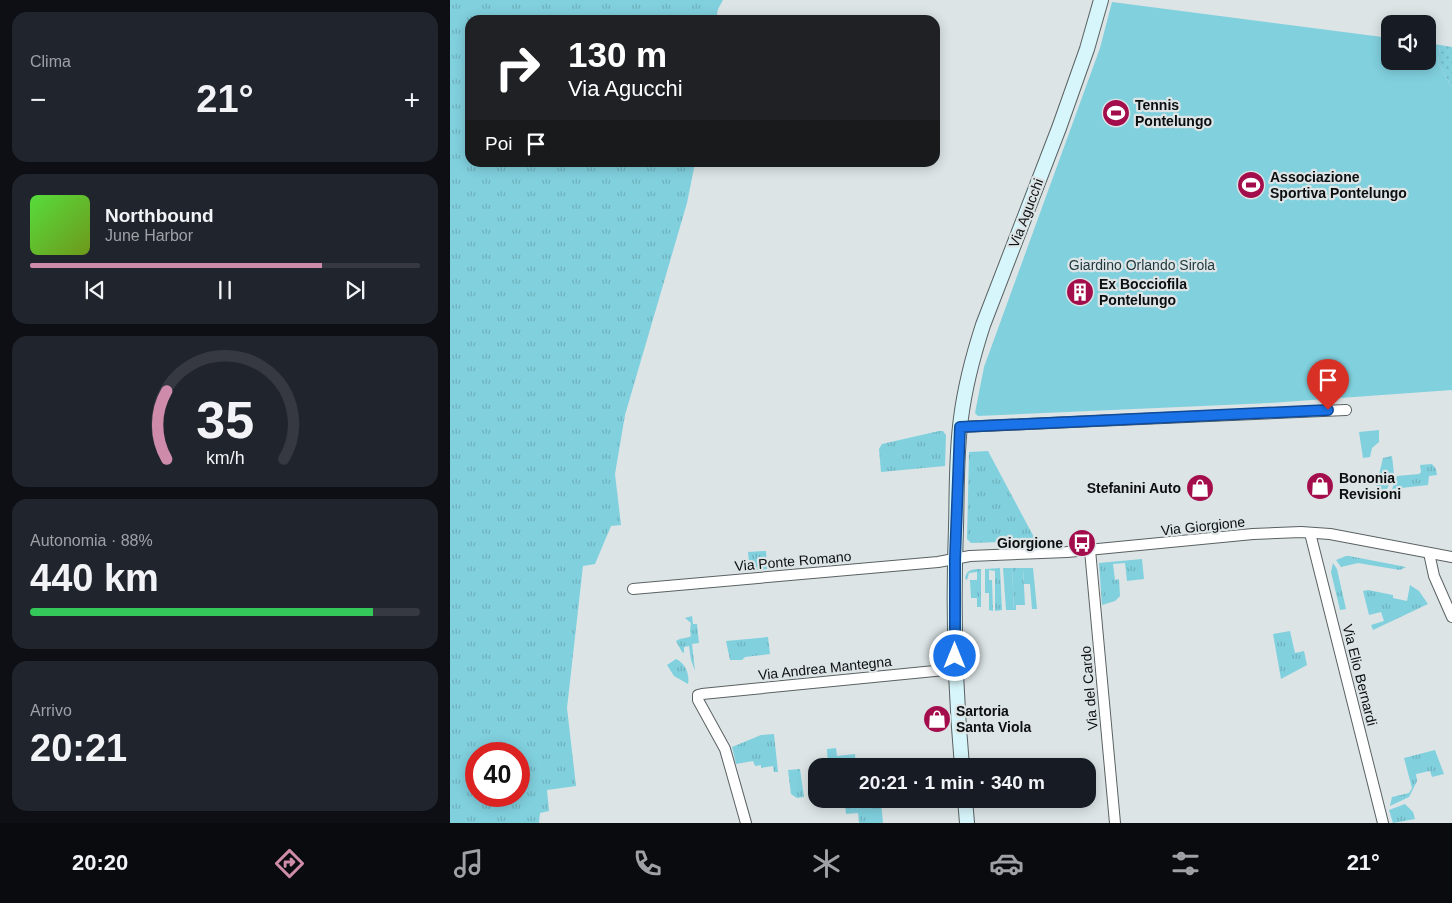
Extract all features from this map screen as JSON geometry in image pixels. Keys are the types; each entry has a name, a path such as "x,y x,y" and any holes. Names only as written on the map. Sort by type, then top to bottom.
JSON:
{"street":[{"name":"Via Agucchi","path":"961,758 955,669 955,559 960,427 963,402 974,352 1082,65 1101,0"},
{"path":"960,427 1346,410"},
{"name":"Via Giorgione","path":"955,559 970,556 1090,550 1261,534 1310,533 1358,538 1452,557"},
{"name":"Via Elio Bernardi","path":"1310,533 1382,823"},
{"name":"Via del Cardo","path":"1090,550 1115,823"},
{"path":"1429,553 1434,576 1452,617"},
{"name":"Via Ponte Romano","path":"633,589 955,559"},
{"name":"Via Andrea Mantegna","path":"746,823 726,749 698,700 698,695 955,669"},
{"path":"966,808 967,823"}],"green space":[{"path":"450,0 723,0 717,15 465,15 465,167 694,167 687,203 625,415 615,474 621,525 611,526 595,564 583,566 567,708 576,786 547,790 549,811 540,813 539,823 450,823"},
{"name":"Associazione Sportiva Pontelungo","path":"1112,2 1381,37 1381,70 1436,70 1436,44 1440,45 1438,63 1452,87 1452,390 1270,403 978,416 975,413 984,367 1100,48"},
{"path":"1440,45 1452,47 1452,87 1438,63"},
{"path":"1379,430 1379,442 1372,448 1370,457 1363,458 1359,432"},
{"path":"943,431 946,435 945,466 881,472 879,449 882,444"},
{"path":"988,451 1036,541 971,543 967,539 969,452"},
{"path":"1392,456 1394,474 1387,489 1377,490 1376,487 1383,458"},
{"path":"1432,464 1436,469 1437,475 1429,476 1428,485 1392,489 1397,476 1419,474 1421,472 1420,465"},
{"path":"766,551 767,569 750,571 748,552"},
{"path":"1346,556 1406,567 1400,570 1358,563 1341,567 1336,560"},
{"path":"1142,559 1144,579 1127,581 1125,563 1113,564 1115,580 1119,579 1120,596 1115,601 1102,605 1099,563"},
{"path":"1333,563 1337,569 1346,609 1340,610 1331,572"},
{"path":"1000,568 1002,610 995,611 995,571 989,570 989,580 992,580 993,611 989,610 989,593 985,593 985,569"},
{"path":"1003,568 1012,568 1014,610 1006,610"},
{"path":"1012,568 1023,568 1025,605 1016,605 1016,610 1014,610"},
{"path":"1023,568 1033,568 1037,609 1032,609 1030,584 1024,584"},
{"path":"981,569 981,607 977,607 977,598 971,598 970,580 977,580 977,572 969,573 967,580 965,578 969,571"},
{"path":"1410,585 1419,591 1428,604 1373,630 1371,625 1384,621 1381,612 1369,615 1363,591 1368,590 1393,595 1393,598 1407,601"},
{"path":"692,616 693,624 697,624 699,643 692,644 695,671 689,646 684,647 684,653 676,641 691,636 691,623 685,618"},
{"path":"1290,631 1295,653 1304,651 1307,665 1281,679 1273,634"},
{"path":"768,637 770,654 745,657 742,660 730,660 726,641"},
{"path":"676,659 686,669 688,684 674,676 667,665"},
{"path":"774,734 778,772 774,772 773,766 761,768 761,765 755,766 753,761 736,764 732,747 761,735"},
{"path":"836,748 837,756 855,754 855,758 828,758 827,749"},
{"path":"1435,750 1444,774 1432,777 1430,771 1416,774 1417,781 1409,797 1390,806 1392,797 1409,793 1412,788 1404,758"},
{"path":"800,769 804,797 797,798 791,794 788,770"},
{"path":"1405,804 1413,812 1415,819 1393,823 1389,810"},
{"path":"845,808 882,808 883,823 859,823 858,813 846,814"}],"place":[{"name":"Tennis Pontelungo","path":"1116,113"},
{"name":"Associazione Sportiva Pontelungo","path":"1251,185"},
{"name":"Ex Bocciofila Pontelungo","path":"1080,292"},
{"name":"Bononia Revisioni","path":"1320,486"},
{"name":"Stefanini Auto","path":"1200,488"},
{"name":"Giorgione","path":"1082,543"},
{"name":"Sartoria Santa Viola","path":"937,719"}],"route":[{"path":"955,656 955,559 960,427 1328,410"}],"park label":[{"name":"Giardino Orlando Sirola","path":"1142,265"}]}
